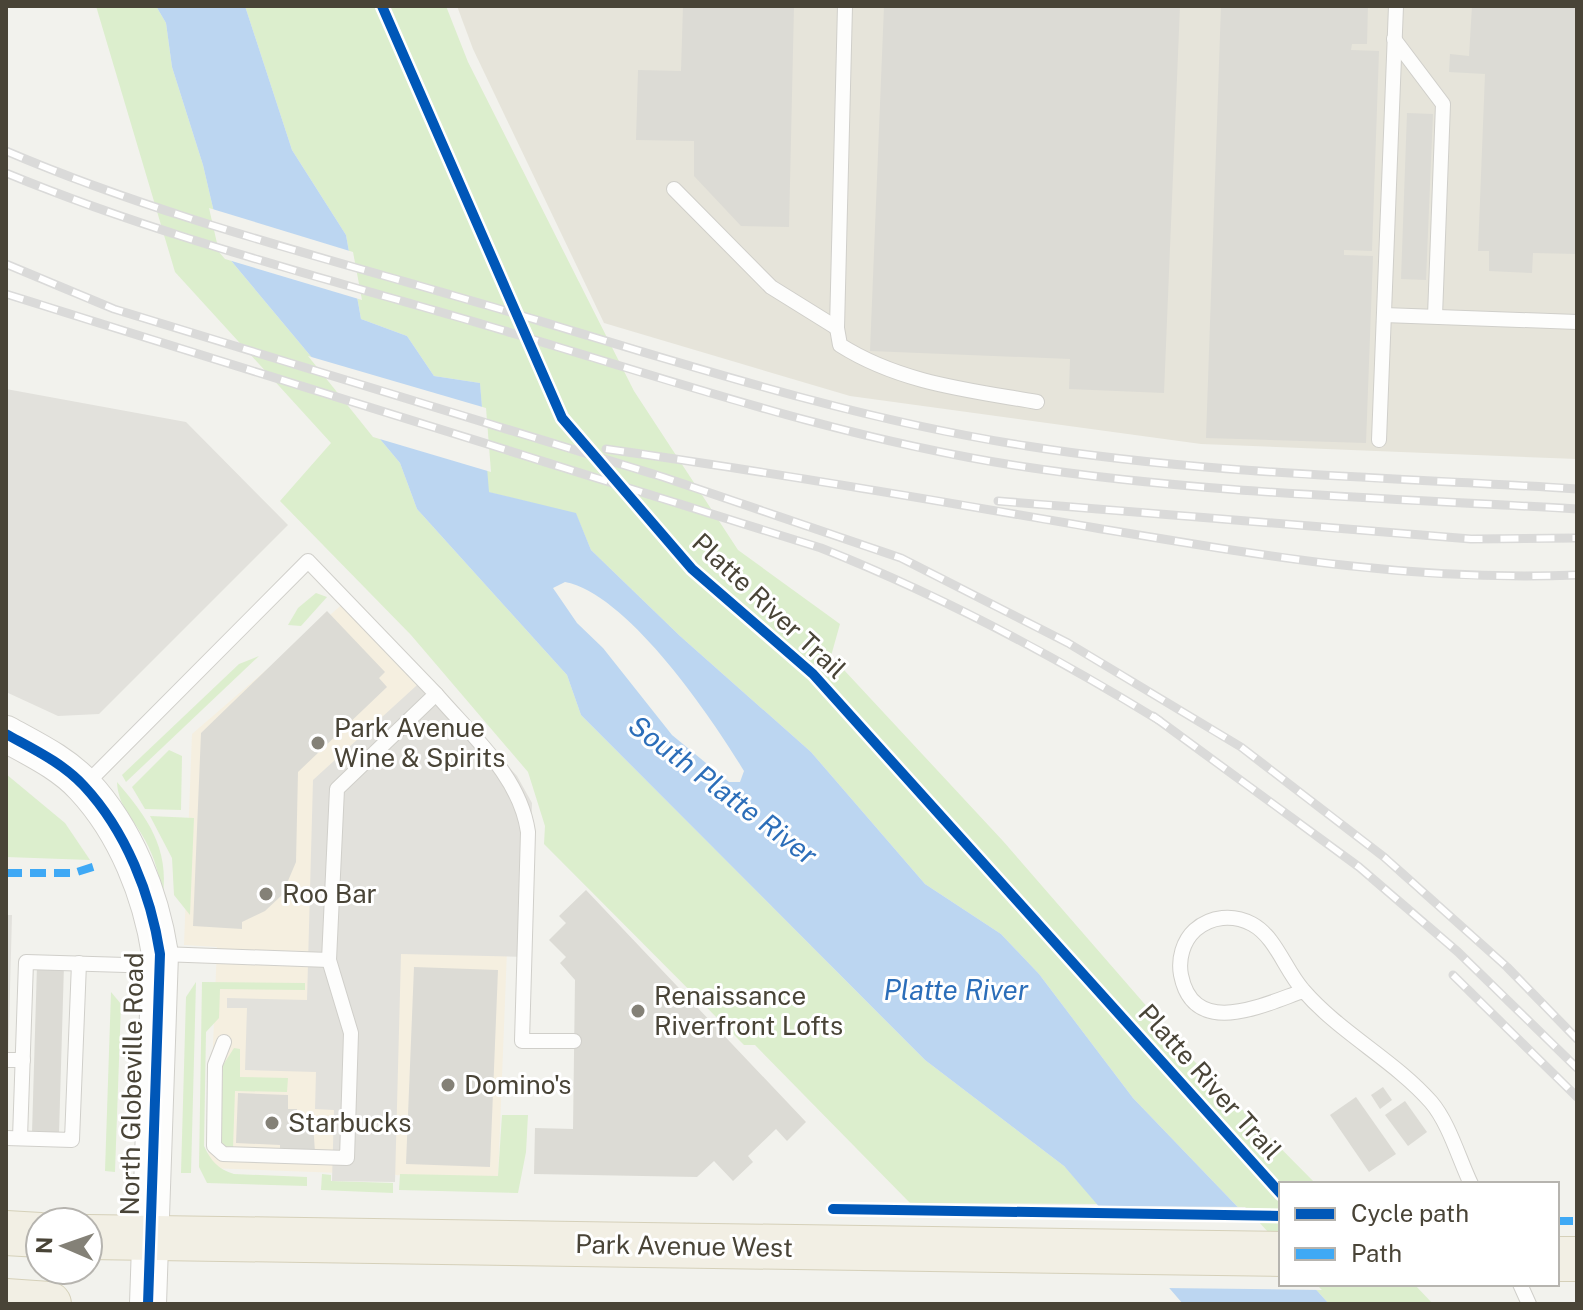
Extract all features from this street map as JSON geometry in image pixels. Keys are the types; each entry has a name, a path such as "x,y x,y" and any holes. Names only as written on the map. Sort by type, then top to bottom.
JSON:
{"main road":[{"name":"Park Avenue West","path":"104,1238 1279,1254"},
{"path":"6,1301 49,1304"}],"street":[{"name":"North Globeville Road","path":"6,734 49,758 84,786 127,850 144,887 160,960 148,1304"}],"lane":[{"path":"845,6 837,328 840,345 870,364 923,382 1037,402"},
{"path":"1379,440 1396,6"},
{"path":"1394,39 1443,104 1435,316"},
{"path":"674,189 771,287 837,328"},
{"path":"1384,315 1577,322"},
{"path":"84,786 308,561 436,694 514,786 524,806 528,832 522,1041 574,1041"},
{"path":"224,1042 215,1065 214,1146 223,1154 347,1158 351,1033 329,960 337,789 436,694"},
{"path":"1303,991 1243,1012 1219,1014 1199,1004 1189,995 1183,983 1181,957 1185,943 1206,923 1231,917 1244,920 1265,934 1303,991 1433,1104 1470,1182"},
{"path":"79,963 72,1140 13,1138 23,1060 26,962 329,960"},
{"path":"6,1060 23,1060"}],"shaded area":[{"path":"457,6 1577,6 1577,459 1201,444 850,396 604,323 473,49"},
{"path":"6,389 186,422 288,525 99,714 58,716 6,692"},
{"path":"345,602 513,798 498,1179 208,1168 217,947 184,945 192,734"},
{"path":"427,676 517,776 532,803 528,957 401,954 395,1182 332,1181 334,1110 315,1109 316,1072 245,1070 247,1008 227,1008 227,998 307,1000 313,780"},
{"path":"6,915 12,915 8,1064 6,1064"}],"green space":[{"path":"96,6 156,6 166,23 172,67 203,165 223,251 400,463 417,509 567,675 581,715 925,1060 1064,1166 1098,1204 910,1203 755,1045 744,1045 544,844 545,826 528,772 411,635 280,501 331,443 175,272"},
{"path":"245,6 446,6 468,62 634,391 738,550 840,624 831,656 1003,841 1195,1062 1314,1182 1279,1182 1279,1250 1133,1098 1039,974 1001,934 925,884 811,752 680,636 591,550 576,514 488,492 480,383 434,376 407,336 361,319 346,235 292,150"},
{"path":"316,593 327,597 301,626 288,625 298,608"},
{"path":"259,656 126,782 122,775 239,664"},
{"path":"169,750 182,756 181,810 145,809 132,787"},
{"path":"6,774 65,823 90,860 6,857"},
{"path":"117,782 154,834 163,863 163,896 151,853 123,806"},
{"path":"150,816 194,818 190,915 174,895 172,858"},
{"path":"196,982 191,1173 181,1173 186,997"},
{"path":"202,982 305,983 305,990 220,989 219,1018 206,1032 204,1146 216,1164 228,1172 307,1177 307,1186 207,1183 199,1167"},
{"path":"111,992 121,1004 115,1172 105,1171"},
{"path":"234,1048 240,1049 240,1077 288,1078 287,1092 235,1091 233,1148 227,1148 220,1140 223,1065"},
{"path":"502,1115 528,1115 526,1152 518,1193 399,1190 400,1174 498,1176"},
{"path":"322,1174 331,1175 331,1181 393,1183 393,1193 321,1190"},
{"path":"1313,1286 1416,1286 1433,1304 1329,1304"}],"water":[{"name":"Platte River","path":"156,6 245,6 292,150 346,235 361,319 407,336 434,376 480,383 489,492 576,513 591,550 680,636 811,752 925,884 1001,934 1039,974 1133,1098 1279,1250 1279,1286 1313,1286 1329,1304 1183,1304 1064,1166 925,1060 581,715 567,675 417,509 400,463 223,251 203,165 172,67 166,23","holes":["565,582 589,591 641,633 690,691 744,771 740,782 729,782 672,735 603,648 577,623 553,588"]}],"pier":[{"path":"209,208 353,252 362,300 225,259 219,252"},
{"path":"308,356 486,408 491,472 373,437"},
{"path":"1094,1206 1245,1207 1279,1244 1279,1286 1318,1286 1322,1290 1165,1288"}],"building":[{"path":"683,6 794,6 789,227 741,226 694,176 694,141 636,140 638,70 681,71"},
{"path":"884,6 1180,6 1164,393 1069,389 1070,359 870,351"},
{"path":"1221,6 1368,6 1367,44 1352,44 1351,50 1379,51 1372,251 1344,250 1344,255 1373,256 1366,443 1206,438"},
{"path":"1472,6 1577,6 1577,254 1533,253 1532,273 1489,271 1489,251 1478,251 1485,74 1449,72 1450,54 1469,56"},
{"path":"1407,113 1433,114 1426,280 1401,279"},
{"path":"327,611 385,672 379,678 387,687 298,772 296,862 282,895 265,911 242,922 242,929 193,926 201,733"},
{"name":"Renaissance Riverfront Lofts","path":"586,890 806,1122 787,1141 776,1129 748,1156 753,1162 733,1181 714,1161 697,1177 534,1174 535,1128 573,1129 575,980 560,963 566,957 549,940 566,923 559,916"},
{"path":"37,965 64,965 59,1134 32,1133"},
{"path":"414,967 498,970 490,1167 406,1164"},
{"path":"1383,1087 1392,1100 1380,1109 1371,1095"},
{"path":"238,1093 288,1095 288,1109 297,1109 296,1117 307,1118 313,1123 315,1152 280,1152 280,1145 236,1143"},
{"path":"1356,1097 1396,1154 1369,1172 1330,1115"},
{"path":"1405,1101 1427,1132 1408,1146 1385,1115"}],"railway":[{"path":"6,151 125,197 247,236 758,386 892,420 1027,446 1164,463 1577,489"},
{"path":"6,173 183,237 816,423 951,454 1019,466 1158,483 1577,509"},
{"path":"6,264 114,309 663,477 901,558 1068,643 1241,747 1384,857 1507,967 1577,1039"},
{"path":"6,294 821,548 909,585 994,627 1160,721"},
{"path":"606,449 1276,557 1454,574 1577,575"},
{"path":"998,501 1471,539 1577,538"},
{"path":"1153,716 1359,867 1458,952 1577,1068"},
{"path":"1453,975 1577,1097"}],"marked path":[{"path":"6,873 74,873 96,866"},
{"path":"1559,1221 1577,1221"}],"cycle path":[{"name":"Platte River Trail","path":"382,6 562,418 692,569 813,674 1279,1192"},
{"path":"6,734 67,770 99,804 134,865 156,932 160,954 148,1304"},
{"path":"833,1209 1279,1216"}],"place":[{"name":"Park Avenue Wine & Spirits","path":"318,743"},
{"name":"Roo Bar","path":"266,894"},
{"name":"Renaissance Riverfront Lofts","path":"638,1011"},
{"name":"Domino's","path":"448,1085"},
{"name":"Starbucks","path":"272,1123"}],"water label":[{"name":"South Platte River","path":"723,790"}]}
